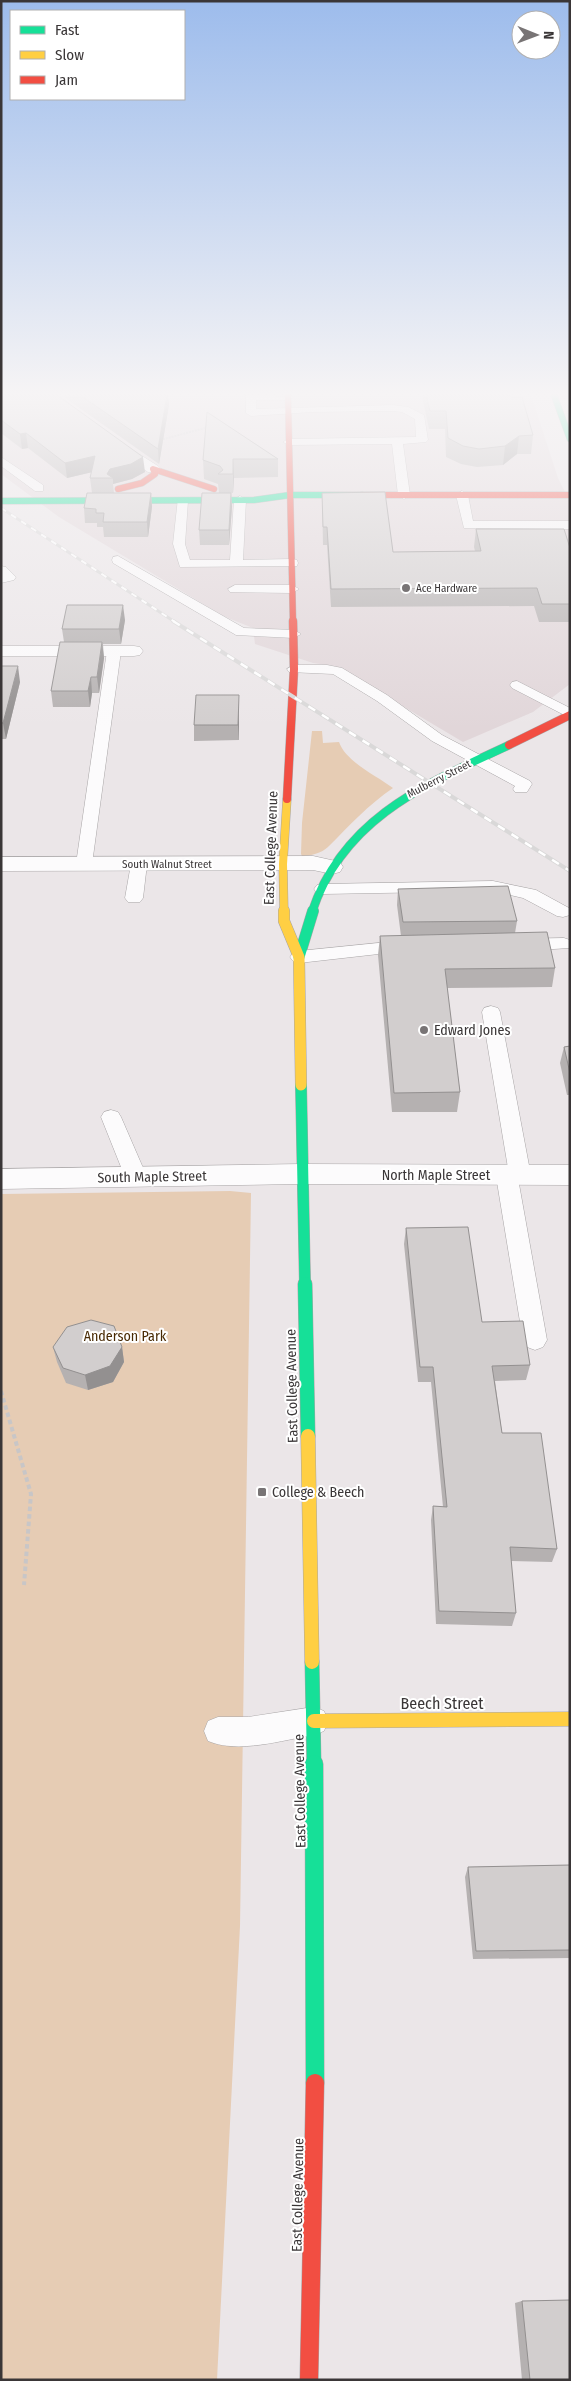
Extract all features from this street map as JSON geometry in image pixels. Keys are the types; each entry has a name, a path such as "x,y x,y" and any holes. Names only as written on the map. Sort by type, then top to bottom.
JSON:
{"main road":[{"name":"East College Avenue","path":"290,506 294,669 284,864 284,921 299,957 314,1721 315,2108 309,2380"},
{"name":"Mulberry Street","path":"299,957 332,867 353,841 378,817 408,794 570,715"},
{"name":"Beech Street","path":"314,1721 570,1719"}],"street":[{"path":"1,651 134,651"},
{"name":"South Walnut Street","path":"1,864 312,863 332,867"},
{"name":"North Maple Street","path":"302,1174 570,1175"},
{"name":"South Maple Street","path":"1,1179 302,1174"}],"lane":[{"path":"182,506 179,544 185,564 292,564"},
{"path":"236,564 240,506"},
{"path":"464,506 468,524 570,525"},
{"path":"118,560 242,632 294,634"},
{"path":"1,570 9,577 1,579"},
{"path":"235,589 292,589"},
{"path":"84,864 114,651"},
{"path":"294,669 327,669 337,671 382,698 436,738 524,784 521,789"},
{"path":"517,685 570,715"},
{"path":"134,898 139,864"},
{"path":"323,889 494,886 519,890 542,898 563,912"},
{"path":"506,945 564,944"},
{"path":"299,957 382,946 430,946"},
{"path":"491,1012 535,1340"},
{"path":"111,1117 136,1177"},
{"path":"218,1731 248,1730 314,1721"}],"path":[{"path":"1,1391 31,1494 24,1585"}],"shaded area":[{"path":"44,506 570,506 570,684 533,712 463,742 335,666 313,663 255,644 253,628 223,616 59,517"}],"green space":[{"path":"312,731 322,731 323,743 339,742 348,756 355,762 393,788 367,809 323,851 302,856 302,823"},
{"name":"Anderson Park","path":"230,1191 251,1193 240,1926 217,2380 1,2380 1,1194"}],"building":[{"path":"84,506 149,506 147,522 103,522 104,513 96,513 96,509 84,508"},
{"path":"201,506 230,506 229,530 199,530"},
{"path":"322,506 387,506 393,552 481,551 476,529 564,529 570,548 570,604 542,604 537,588 331,589 327,527 323,527"},
{"path":"67,605 123,605 119,629 62,629"},
{"path":"60,642 102,642 97,677 91,677 88,691 51,691"},
{"path":"1,666 18,666 3,723 1,723"},
{"path":"196,695 239,695 238,725 194,725"},
{"path":"508,886 517,921 403,922 398,889"},
{"path":"547,932 555,968 445,969 460,1092 394,1093 380,936"},
{"path":"570,1046 570,1073 564,1047"},
{"path":"468,1227 482,1322 523,1321 530,1365 492,1366 502,1433 541,1433 557,1549 510,1547 516,1613 439,1611 433,1506 447,1507 433,1367 420,1367 406,1228"},
{"path":"91,1320 114,1326 122,1347 110,1366 85,1375 63,1368 53,1347 67,1327"},
{"path":"570,1865 570,1950 476,1951 468,1867"},
{"path":"570,2300 570,2380 530,2380 522,2301"}],"railway":[{"path":"1,508 175,622"},
{"path":"173,621 570,871"}],"traffic: fast":[{"path":"299,957 321,888 332,867 348,845 367,826 411,794 435,780 509,745"},
{"path":"301,1085 308,1436"},
{"path":"312,1662 316,1866 315,2083"}],"traffic: slow":[{"path":"287,799 283,864 284,921 299,957 301,1085"},
{"path":"308,1436 312,1662"},
{"path":"314,1721 570,1719"}],"traffic: jam":[{"path":"287,799 294,669 290,506"},
{"path":"509,745 570,715"},
{"path":"309,2380 315,2083"}],"place":[{"name":"Ace Hardware","path":"406,588"},
{"name":"Edward Jones","path":"424,1030"},
{"name":"College & Beech","path":"262,1492"}]}
